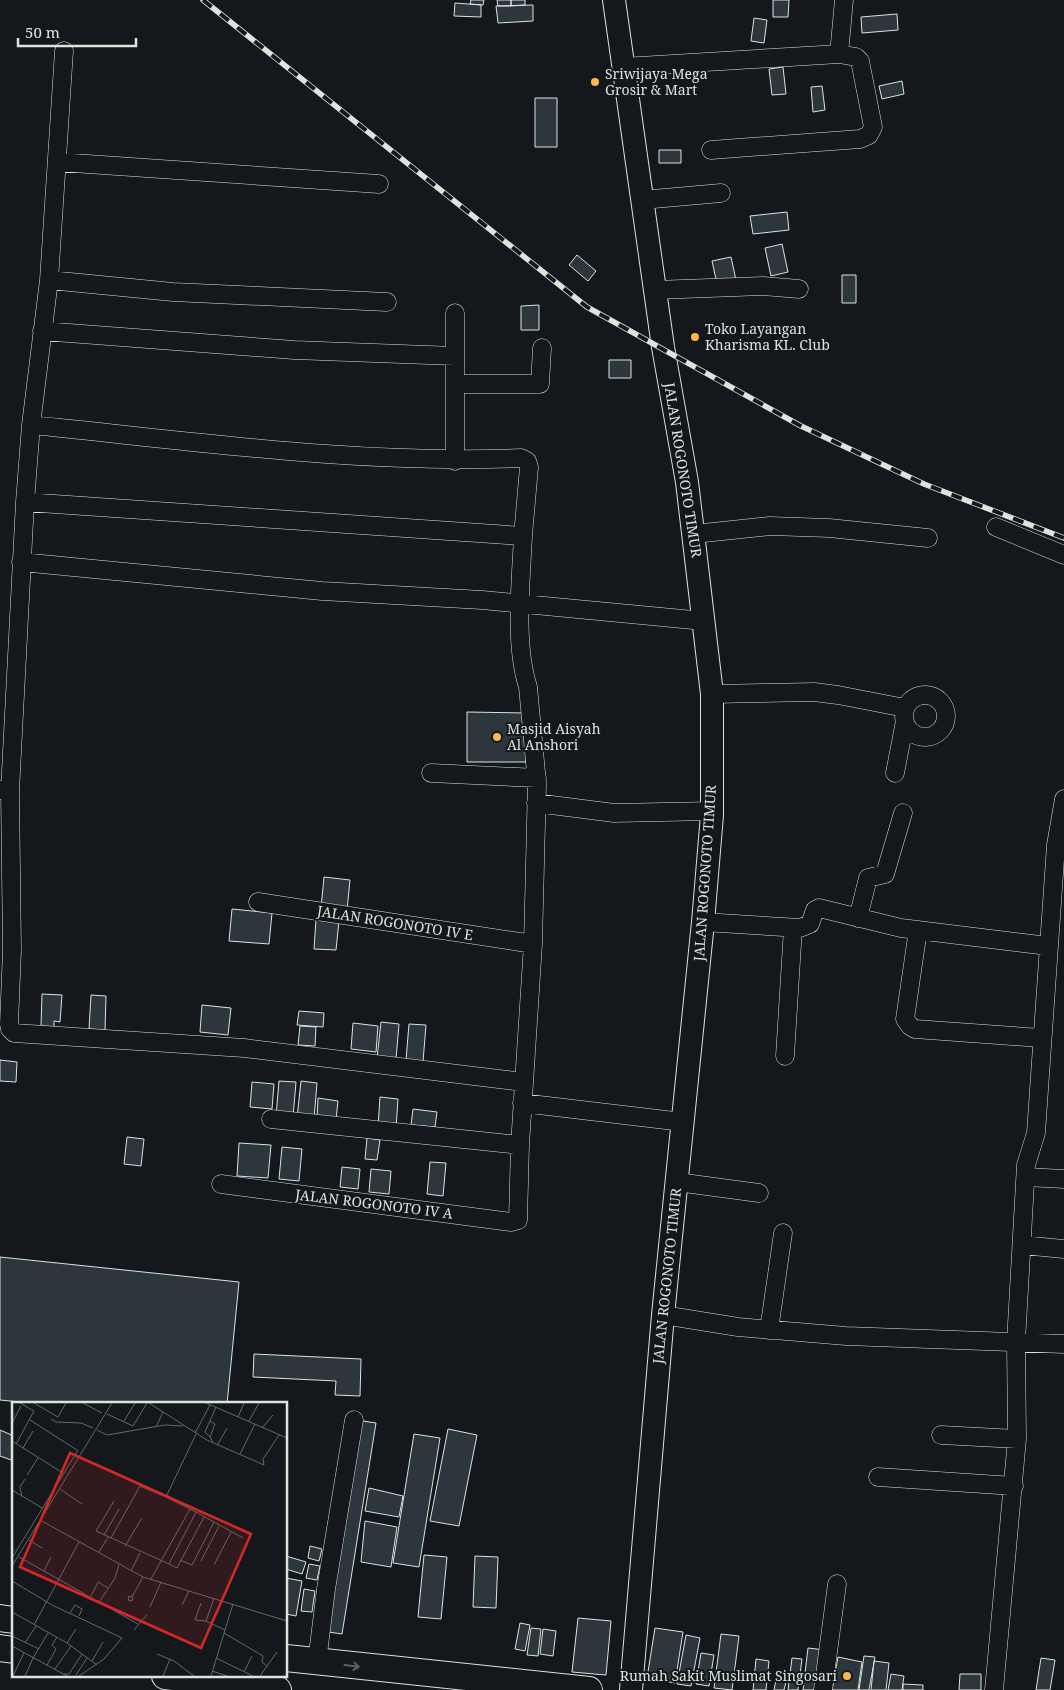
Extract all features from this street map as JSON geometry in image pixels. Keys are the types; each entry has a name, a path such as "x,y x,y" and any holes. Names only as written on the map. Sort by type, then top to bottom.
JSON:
{"highway":[{"path":"288,1658 590,1690"},
{"path":"173,1682 278,1690"}],"main road":[{"name":"JALAN ROGONOTO TIMUR","path":"614,0 655,290 687,482 712,694 712,811 704,922 663,1316 631,1690"}],"street":[{"path":"839,54 844,0"},
{"path":"64,51 49,280 31,425 5,790 12,950 10,1029 14,1033 244,1048 523,1082"},
{"path":"623,67 839,54 856,57 860,61 873,127 869,135 860,139 710,150"},
{"path":"58,162 379,184"},
{"path":"642,200 721,193"},
{"path":"49,280 173,292 387,302"},
{"path":"655,290 763,286 799,289"},
{"path":"455,313 455,461"},
{"path":"42,331 294,350 455,356"},
{"path":"456,384 540,384 542,348"},
{"path":"31,425 283,450 455,461 521,458 527,461 529,467 520,605 524,674 528,687 537,778 533,944 520,1145 271,1119"},
{"path":"25,502 523,536"},
{"path":"694,534 770,526 829,528 928,538"},
{"path":"996,527 1064,555"},
{"path":"21,562 322,591 482,600 704,621"},
{"path":"712,694 814,692 838,695 905,715 895,773"},
{"path":"431,773 537,778"},
{"path":"994,1690 1017,1439 1016,1342 1026,1165 1036,1133 1041,1038 1056,845 1064,799"},
{"path":"536,803 614,813 712,811"},
{"path":"858,918 868,878 885,874 903,813"},
{"name":"JALAN ROGONOTO IV E","path":"258,902 533,944"},
{"path":"704,922 793,928 806,927 815,910 819,908 918,930 1048,946"},
{"path":"785,1056 793,928"},
{"path":"918,930 905,1019 910,1026 915,1028 1041,1038"},
{"path":"522,1103 682,1122"},
{"name":"JALAN ROGONOTO IV A","path":"221,1184 511,1222 518,1220 520,1145"},
{"path":"1026,1177 1064,1179"},
{"path":"677,1182 759,1192"},
{"path":"770,1330 784,1233"},
{"path":"1022,1245 1064,1249"},
{"path":"663,1316 770,1330 846,1336 1064,1344"},
{"path":"317,1662 326,1589 354,1420"},
{"path":"941,1435 1017,1439"},
{"path":"878,1477 1014,1486"},
{"path":"823,1690 837,1584"}],"building":[{"path":"471,0 484,0 483,5 470,4"},
{"path":"497,0 511,0 511,6 498,6"},
{"path":"511,0 525,0 525,5 511,6"},
{"path":"773,0 789,0 788,17 773,17"},
{"path":"455,3 481,5 481,17 454,16"},
{"path":"533,5 533,21 498,23 496,6"},
{"path":"897,14 898,30 862,33 861,17"},
{"path":"754,18 767,20 764,43 751,41"},
{"path":"783,67 786,94 772,95 769,69"},
{"path":"902,81 904,94 882,99 879,86"},
{"path":"822,86 825,110 813,112 811,87"},
{"path":"535,98 557,98 557,147 535,147"},
{"path":"659,150 681,150 681,163 659,163"},
{"path":"787,212 789,230 753,234 750,216"},
{"path":"782,244 788,272 771,276 765,248"},
{"path":"577,255 596,271 588,281 569,265"},
{"path":"731,257 736,280 717,284 712,261"},
{"path":"842,275 856,275 856,303 842,303"},
{"path":"539,305 539,330 521,330 521,306"},
{"path":"609,360 631,360 631,378 609,378"},
{"name":"Masjid Aisyah Al Anshori","path":"467,712 526,713 526,762 467,762"},
{"path":"324,877 350,880 347,910 321,908"},
{"path":"232,909 272,913 269,944 229,941"},
{"path":"316,919 339,921 336,950 314,949"},
{"path":"42,994 62,995 60,1022 54,1021 54,1027 41,1026"},
{"path":"91,995 106,996 105,1030 89,1029"},
{"path":"202,1005 231,1008 228,1035 200,1032"},
{"path":"299,1011 324,1013 323,1027 297,1025"},
{"path":"381,1022 399,1024 396,1059 377,1058"},
{"path":"353,1023 378,1026 376,1052 351,1049"},
{"path":"409,1024 426,1025 423,1062 406,1060"},
{"path":"300,1026 316,1027 315,1046 298,1045"},
{"path":"0,1060 17,1062 16,1082 0,1081"},
{"path":"279,1081 296,1082 293,1117 276,1116"},
{"path":"301,1081 317,1083 314,1119 297,1118"},
{"path":"252,1082 274,1084 272,1109 250,1107"},
{"path":"380,1097 398,1099 396,1129 378,1127"},
{"path":"318,1098 338,1101 336,1120 317,1118"},
{"path":"413,1109 437,1112 435,1127 411,1125"},
{"path":"127,1137 144,1139 141,1166 124,1164"},
{"path":"367,1138 380,1140 377,1160 365,1159"},
{"path":"239,1143 271,1145 268,1178 237,1176"},
{"path":"282,1147 302,1149 299,1181 279,1179"},
{"path":"430,1162 446,1163 443,1196 427,1194"},
{"path":"342,1167 360,1169 358,1189 340,1187"},
{"path":"371,1169 391,1171 389,1194 369,1192"},
{"path":"0,1257 239,1282 227,1402 20,1402 0,1400"},
{"path":"254,1354 361,1359 360,1396 335,1395 336,1381 253,1377"},
{"path":"357,1420 376,1423 342,1634 322,1631"},
{"path":"448,1429 477,1435 459,1526 430,1521"},
{"path":"0,1430 12,1435 12,1460 0,1456"},
{"path":"414,1434 440,1438 419,1567 393,1563"},
{"path":"369,1488 403,1496 399,1517 365,1511"},
{"path":"365,1521 397,1527 391,1567 361,1562"},
{"path":"310,1546 322,1549 319,1561 308,1558"},
{"path":"424,1555 447,1557 441,1619 418,1617"},
{"path":"475,1556 498,1557 496,1608 473,1607"},
{"path":"288,1557 306,1562 302,1574 288,1570"},
{"path":"309,1564 320,1566 317,1580 306,1578"},
{"path":"288,1578 302,1581 296,1616 288,1614"},
{"path":"304,1589 315,1591 312,1612 301,1611"},
{"path":"578,1618 611,1621 606,1675 572,1672"},
{"path":"520,1623 530,1625 525,1651 515,1649"},
{"path":"531,1628 541,1629 538,1656 527,1655"},
{"path":"655,1628 683,1632 675,1683 647,1678"},
{"path":"543,1629 556,1631 553,1656 540,1654"},
{"path":"721,1634 739,1636 732,1690 714,1688"},
{"path":"686,1635 700,1638 691,1686 677,1684"},
{"path":"808,1648 825,1650 820,1690 803,1690"},
{"path":"701,1653 714,1655 709,1686 696,1684"},
{"path":"864,1656 875,1657 869,1690 859,1690"},
{"name":"Rumah Sakit Muslimat Singosari","path":"838,1657 862,1662 858,1690 832,1690"},
{"path":"792,1658 802,1659 798,1690 788,1690"},
{"path":"1041,1658 1055,1660 1050,1690 1036,1690"},
{"path":"756,1659 769,1661 766,1690 753,1690"},
{"path":"874,1661 889,1663 886,1690 871,1690"},
{"path":"891,1674 904,1676 902,1690 888,1690"},
{"path":"960,1674 981,1674 981,1690 959,1690"},
{"path":"776,1680 786,1682 784,1690 774,1690"},
{"path":"903,1684 923,1685 923,1690 903,1690"}],"railway":[{"path":"203,0 587,307 801,426 924,484 1064,538"}],"place":[{"name":"Sriwijaya Mega Grosir & Mart","path":"595,82"},
{"name":"Toko Layangan Kharisma KL. Club","path":"695,337"},
{"name":"Masjid Aisyah Al Anshori","path":"497,737"},
{"name":"Rumah Sakit Muslimat Singosari","path":"847,1676"}]}
